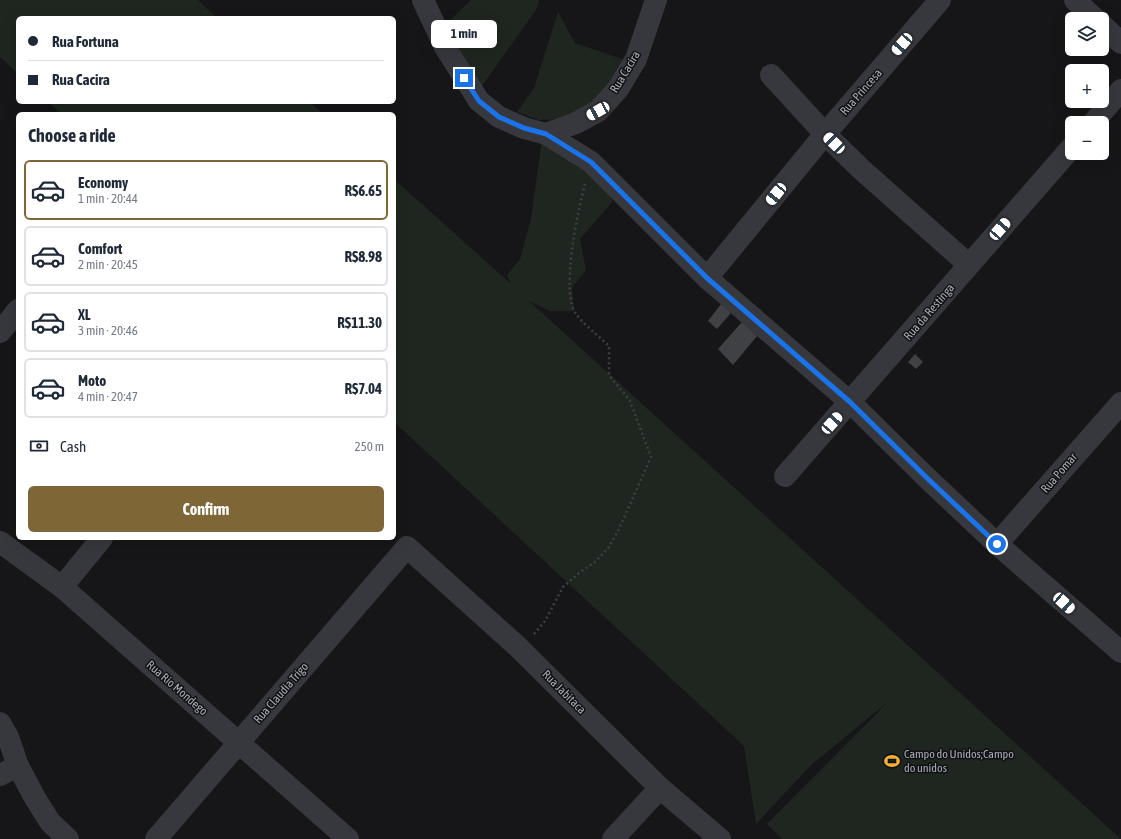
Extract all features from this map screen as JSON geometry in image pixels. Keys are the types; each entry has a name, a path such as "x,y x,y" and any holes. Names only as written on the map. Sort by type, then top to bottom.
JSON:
{"street":[{"path":"423,0 445,47 479,101 499,117 524,128 546,134 591,162 707,278 850,402 997,544 1121,652"},
{"name":"Rua Cacira","path":"546,134 576,123 598,111 618,88 636,59 656,0"},
{"name":"Rua Princesa","path":"707,278 825,134 940,0"},
{"path":"1075,0 1088,12"},
{"path":"1109,32 1121,43"},
{"path":"771,75 825,134 862,170 970,265"},
{"path":"1098,116 1121,90"},
{"name":"Rua da Restinga","path":"785,476 1065,155"},
{"path":"0,332 16,312"},
{"name":"Rua Pomar","path":"997,544 1121,403"},
{"path":"62,587 100,540"},
{"name":"Rua Rio Mondego","path":"0,542 62,587 348,839"},
{"name":"Rua Jabitaca","path":"406,547 530,659 660,788 720,839"},
{"name":"Rua Claudia Trigo","path":"156,839 406,547"},
{"path":"0,722 8,737 9,771 35,798 50,822 68,839"},
{"path":"613,839 660,788"}],"path":[{"path":"530,659 531,637 545,621 563,587 595,562 609,547 619,529 651,457 630,401 609,375 609,346 575,313 568,290 576,219 591,162"}],"shaded area":[{"path":"0,0 198,0 215,16 16,16 16,72 0,57"},
{"path":"471,0 539,0 536,10 479,90 441,29"},
{"path":"558,12 575,43 622,59 620,76 606,96 560,119 539,120 517,112 534,88"},
{"path":"51,104 312,104 321,112 59,112"},
{"path":"542,139 593,176 609,193 613,201 580,239 586,270 572,288 574,311 550,311 529,301 1121,839 782,839 767,824 888,702 811,765 756,824 744,746 396,424 396,181 511,284 507,275 520,259 531,219"}],"building":[{"path":"721,304 731,313 717,329 708,321"},
{"path":"742,322 757,336 733,365 718,349"},
{"path":"915,354 923,362 916,369 908,362"}],"place":[{"name":"Campo do Unidos;Campo do unidos","path":"892,761"}],"route":[{"path":"464,78 479,101 499,117 524,128 546,134 591,162 707,278 850,402 997,544"}]}
